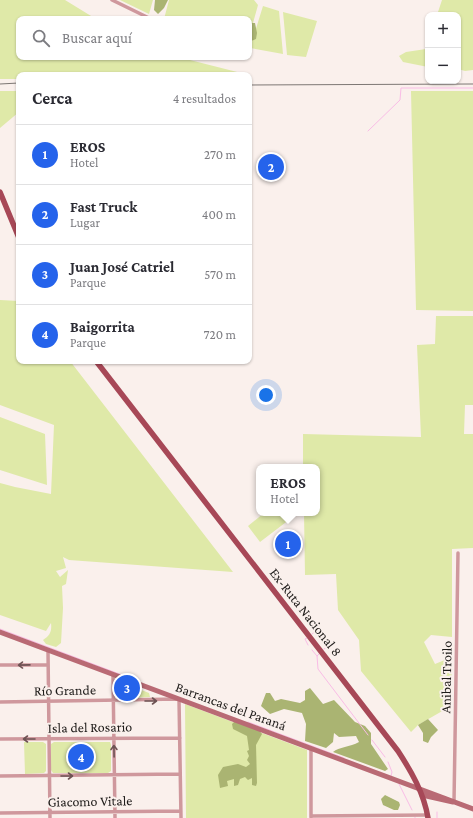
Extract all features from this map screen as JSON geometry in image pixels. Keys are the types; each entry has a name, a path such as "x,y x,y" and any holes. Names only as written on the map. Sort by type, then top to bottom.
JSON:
{"main road":[{"path":"0,192 16,231"},
{"name":"Ex-Ruta Nacional 8","path":"98,364 386,735 405,762 418,787 428,816"}],"street":[{"path":"112,0 145,16"},
{"name":"Anibal Troilo","path":"454,802 458,553"},
{"name":"Barrancas del Paraná","path":"0,632 418,787 473,809"},
{"path":"48,651 50,818"},
{"path":"0,665 48,665"},
{"path":"113,675 115,818"},
{"path":"179,699 181,818"},
{"name":"Río Grande","path":"0,702 179,699"},
{"name":"Isla del Rosario","path":"0,739 180,738"},
{"path":"311,748 311,817 428,816"},
{"path":"0,776 180,774"},
{"name":"Barrancas del Paraná","path":"422,795 454,802"},
{"name":"Giacomo Vitale","path":"0,813 181,811"}],"green space":[{"path":"0,0 65,0 91,16 16,16 16,60 190,60 237,72 16,72 16,79 0,79"},
{"path":"120,0 153,0 149,14"},
{"path":"155,0 168,0 164,8 158,14 154,10"},
{"path":"169,0 254,0 258,5 253,23 252,16 165,16"},
{"path":"442,0 473,0 473,70 461,70 461,12 438,12"},
{"path":"263,6 279,11 283,54 252,48 252,42"},
{"path":"283,12 317,21 306,57 287,55"},
{"path":"252,23 255,23 257,33 256,39 252,41"},
{"path":"425,49 425,66 403,62 399,56 406,52"},
{"path":"0,91 16,91 16,115 0,128"},
{"path":"411,91 473,91 473,311 416,310"},
{"path":"0,300 16,301 16,364 72,364 233,572 69,560 63,557 66,568 56,571 60,577 68,570 66,584 62,586 63,608 61,643 56,647 46,644 43,640 50,633 51,623 46,631 0,615 0,483 51,494 54,425 0,405"},
{"path":"436,316 473,316 473,405 465,405 464,434 473,434 473,548 452,549 452,637 431,635 424,642 435,664 452,657 451,706 418,725 411,732 361,671 359,640 338,610 336,574 305,575 304,516 320,516 320,464 303,464 303,434 421,437 417,345 435,344"},
{"path":"0,417 45,434 47,485 0,470"},
{"path":"260,516 294,516 260,542 248,526"},
{"path":"119,681 149,693 150,697 117,699 115,684"},
{"path":"310,688 323,704 334,700 355,722 365,726 371,733 371,744 388,769 385,771 333,752 359,742 356,736 339,737 334,733 333,742 326,748 305,741 306,724 302,713 284,709 270,714 261,706 266,693 270,693 275,701 281,699 300,703 305,700 305,691"},
{"path":"185,704 307,750 307,818 186,818"},
{"path":"428,719 438,730 431,737 428,743 423,741 423,733 418,725"},
{"path":"235,721 259,730 262,734 256,745 257,783 256,786 252,785 252,778 248,780 245,777 240,779 238,785 234,786 234,779 227,781 228,786 220,788 218,775 223,767 238,764 246,767 250,764 247,760 249,756 247,751 249,750 247,736 233,729 232,724"},
{"path":"24,742 43,742 46,744 46,771 44,773 25,774"},
{"path":"54,742 110,742 111,771 108,773 53,773 51,770 51,744"},
{"path":"385,795 399,802 400,805 398,810 394,810 383,805 381,799"}],"waterway":[{"path":"368,131 400,100 401,88 473,88"},
{"path":"0,629 138,681"},
{"path":"312,634 317,630"},
{"path":"307,638 305,639 308,645"},
{"path":"324,649 329,646"},
{"path":"312,650 317,656"},
{"path":"319,654 317,656 318,669 368,735"},
{"path":"248,722 344,758"},
{"path":"372,740 385,757"},
{"path":"388,762 392,772 391,776"},
{"path":"399,784 412,810"},
{"path":"437,812 437,818"}],"railway":[{"path":"0,84 16,83"},
{"path":"252,85 473,84"}],"place":[{"name":"Fast Truck","path":"271,167"},
{"name":"EROS","path":"288,544"},
{"name":"Juan José Catriel","path":"127,688"},
{"name":"Baigorrita","path":"81,757"}]}
